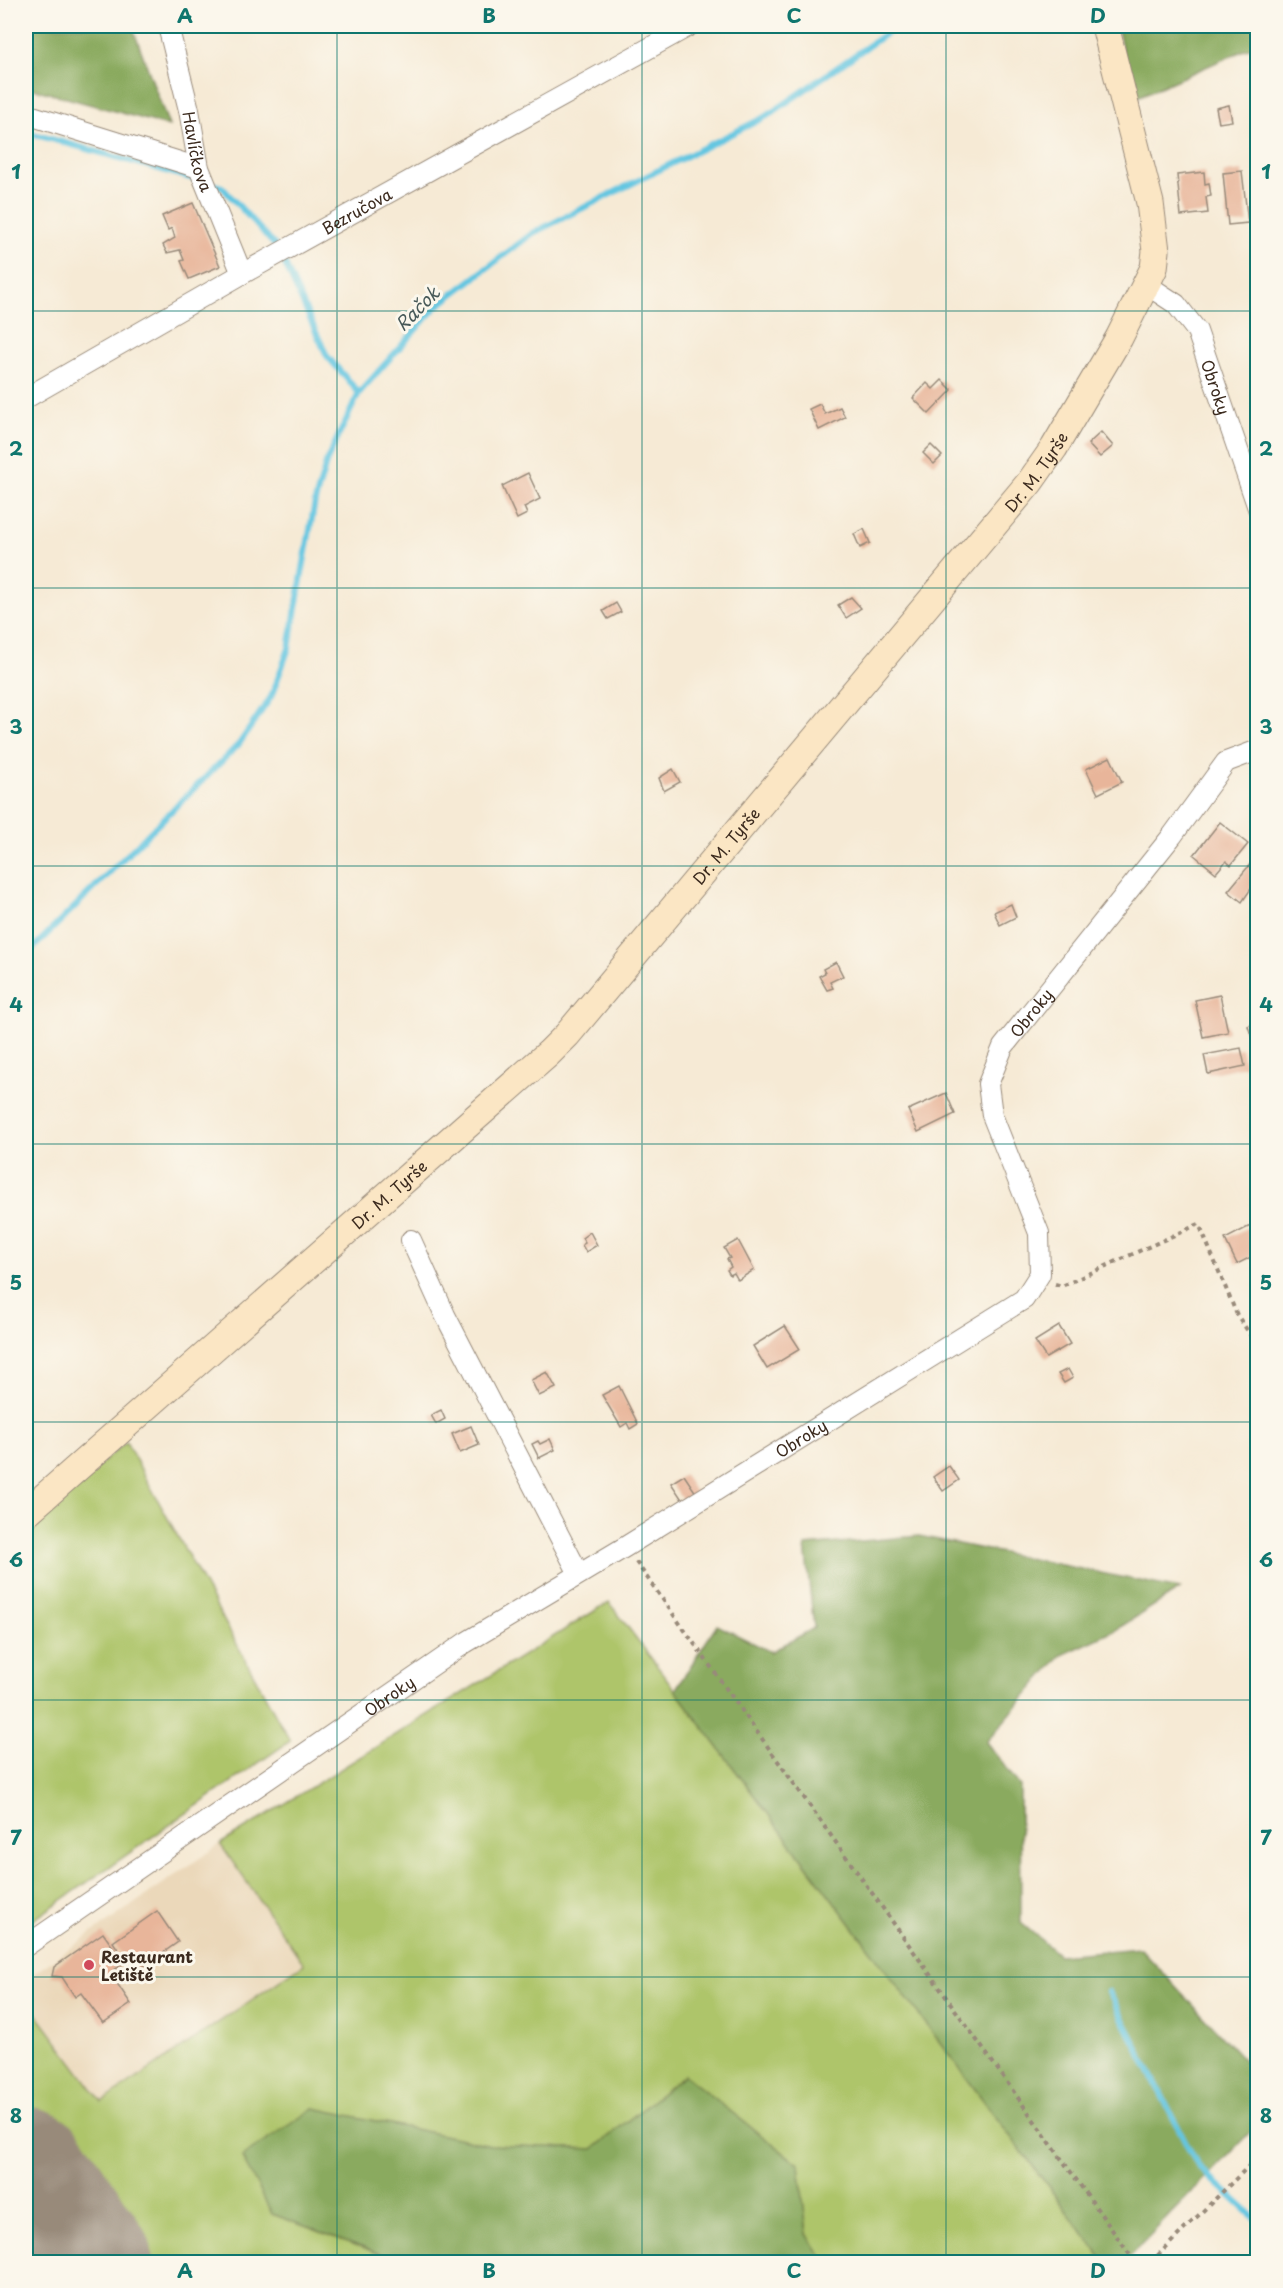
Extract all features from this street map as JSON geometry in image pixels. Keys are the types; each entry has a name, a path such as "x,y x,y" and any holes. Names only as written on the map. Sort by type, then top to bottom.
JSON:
{"street":[{"name":"Havlíčkova","path":"168,26 189,110 199,168 242,274"},
{"name":"Bezručova","path":"26,398 242,274 689,26"},
{"name":"Dr. M. Tyrše","path":"26,1513 567,1035 1030,482 1054,448 1119,338 1147,285 1155,260 1154,227 1105,26"},
{"path":"26,114 199,168"},
{"name":"Obroky","path":"1147,285 1176,304 1197,331 1257,508"},
{"name":"Obroky","path":"26,1946 465,1643 1024,1299 1040,1274 1039,1233 992,1115 988,1084 1003,1047 1172,836 1226,762 1257,750"},
{"path":"411,1240 445,1315 579,1574"}],"path":[{"path":"1036,1280 1062,1286 1199,1224 1237,1315 1257,1346"},
{"path":"625,1546 1135,2262"},
{"path":"1152,2262 1257,2157"}],"shaded area":[{"path":"220,1844 304,1964 102,2103 26,2000 26,1979"}],"green space":[{"path":"26,26 132,26 169,126 26,87"},
{"path":"1117,26 1257,26 1257,48 1249,48 1133,99"},
{"path":"126,1442 290,1741 26,1925 26,1529"},
{"path":"919,1536 1180,1589 1114,1631 1060,1656 986,1742 1020,1786 1021,1923 1059,1955 1140,1948 1257,2074 1257,2125 1124,2262 1105,2262 675,1690 717,1625 771,1652 814,1628 805,1546"},
{"path":"609,1602 1105,2262 825,2262 807,2234 799,2165 684,2075 593,2149 490,2145 314,2108 272,2214 402,2262 26,2262 26,2000 102,2102 304,1964 220,1844"},
{"path":"684,2075 799,2165 807,2234 825,2262 402,2262 272,2214 242,2157 314,2108 490,2145 593,2149"}],"building":[{"path":"1229,105 1232,121 1219,123 1216,108"},
{"path":"1242,171 1248,223 1228,225 1223,173"},
{"path":"1204,172 1205,184 1209,183 1211,196 1206,197 1208,213 1181,216 1177,175"},
{"path":"193,203 220,266 189,279 181,261 184,260 180,250 167,253 163,245 175,238 172,228 168,230 162,216"},
{"path":"942,380 952,390 929,414 913,398 927,383 933,389"},
{"path":"820,404 825,414 840,407 845,417 819,430 809,409"},
{"path":"1101,432 1113,446 1100,457 1088,444"},
{"path":"931,445 942,456 934,464 923,453"},
{"path":"528,473 540,499 524,507 527,514 517,519 502,486"},
{"path":"864,529 870,543 860,548 854,534"},
{"path":"851,597 861,608 846,618 838,605"},
{"path":"616,603 621,612 608,619 603,611"},
{"path":"1110,757 1122,782 1098,794 1086,769"},
{"path":"673,769 680,782 664,791 659,778"},
{"path":"1220,822 1248,844 1231,865 1226,861 1216,873 1194,855"},
{"path":"1257,856 1257,880 1242,902 1228,891"},
{"path":"1011,904 1016,917 1000,925 994,912"},
{"path":"836,962 843,976 830,982 833,988 827,990 819,976 825,973 823,969"},
{"path":"1220,995 1228,1032 1203,1037 1195,1000"},
{"path":"1257,1022 1257,1036 1252,1038 1248,1026"},
{"path":"1241,1048 1245,1066 1208,1074 1204,1055"},
{"path":"946,1093 955,1114 918,1132 908,1110"},
{"path":"1252,1225 1257,1236 1257,1254 1237,1264 1225,1239"},
{"path":"590,1232 597,1245 586,1252 582,1245 585,1243 582,1238"},
{"path":"738,1240 754,1270 738,1280 734,1273 730,1275 727,1270 731,1267 727,1259 730,1258 724,1248"},
{"path":"785,1326 800,1349 767,1369 753,1346"},
{"path":"1059,1326 1070,1344 1046,1358 1035,1341"},
{"path":"1068,1369 1073,1378 1064,1383 1058,1374"},
{"path":"547,1372 556,1388 539,1396 531,1380"},
{"path":"619,1386 638,1424 630,1429 627,1423 621,1427 602,1395"},
{"path":"441,1410 445,1419 436,1424 431,1415"},
{"path":"471,1426 479,1445 460,1453 452,1434"},
{"path":"550,1439 555,1450 539,1458 532,1444 538,1441 540,1444"},
{"path":"949,1466 959,1480 943,1491 933,1477"},
{"path":"684,1475 696,1493 683,1501 671,1483"},
{"path":"157,1911 178,1942 134,1973 113,1942"},
{"name":"Restaurant Letiště","path":"103,1933 124,1963 110,1973 131,2004 103,2023 81,1993 75,1997 62,1977 52,1976 54,1967"}],"waterway":[{"name":"Račok","path":"211,184 222,187 278,249 327,356 359,393 436,307 533,233 767,116 897,26"},
{"name":"Račok","path":"26,132 198,180"},
{"path":"26,955 239,744 271,697 289,648 315,501 327,460 359,393"},
{"path":"1109,1992 1198,2166 1258,2221"}],"runway":[{"path":"26,2175 85,2262"}],"place":[{"name":"Restaurant Letiště","path":"89,1965"}]}
